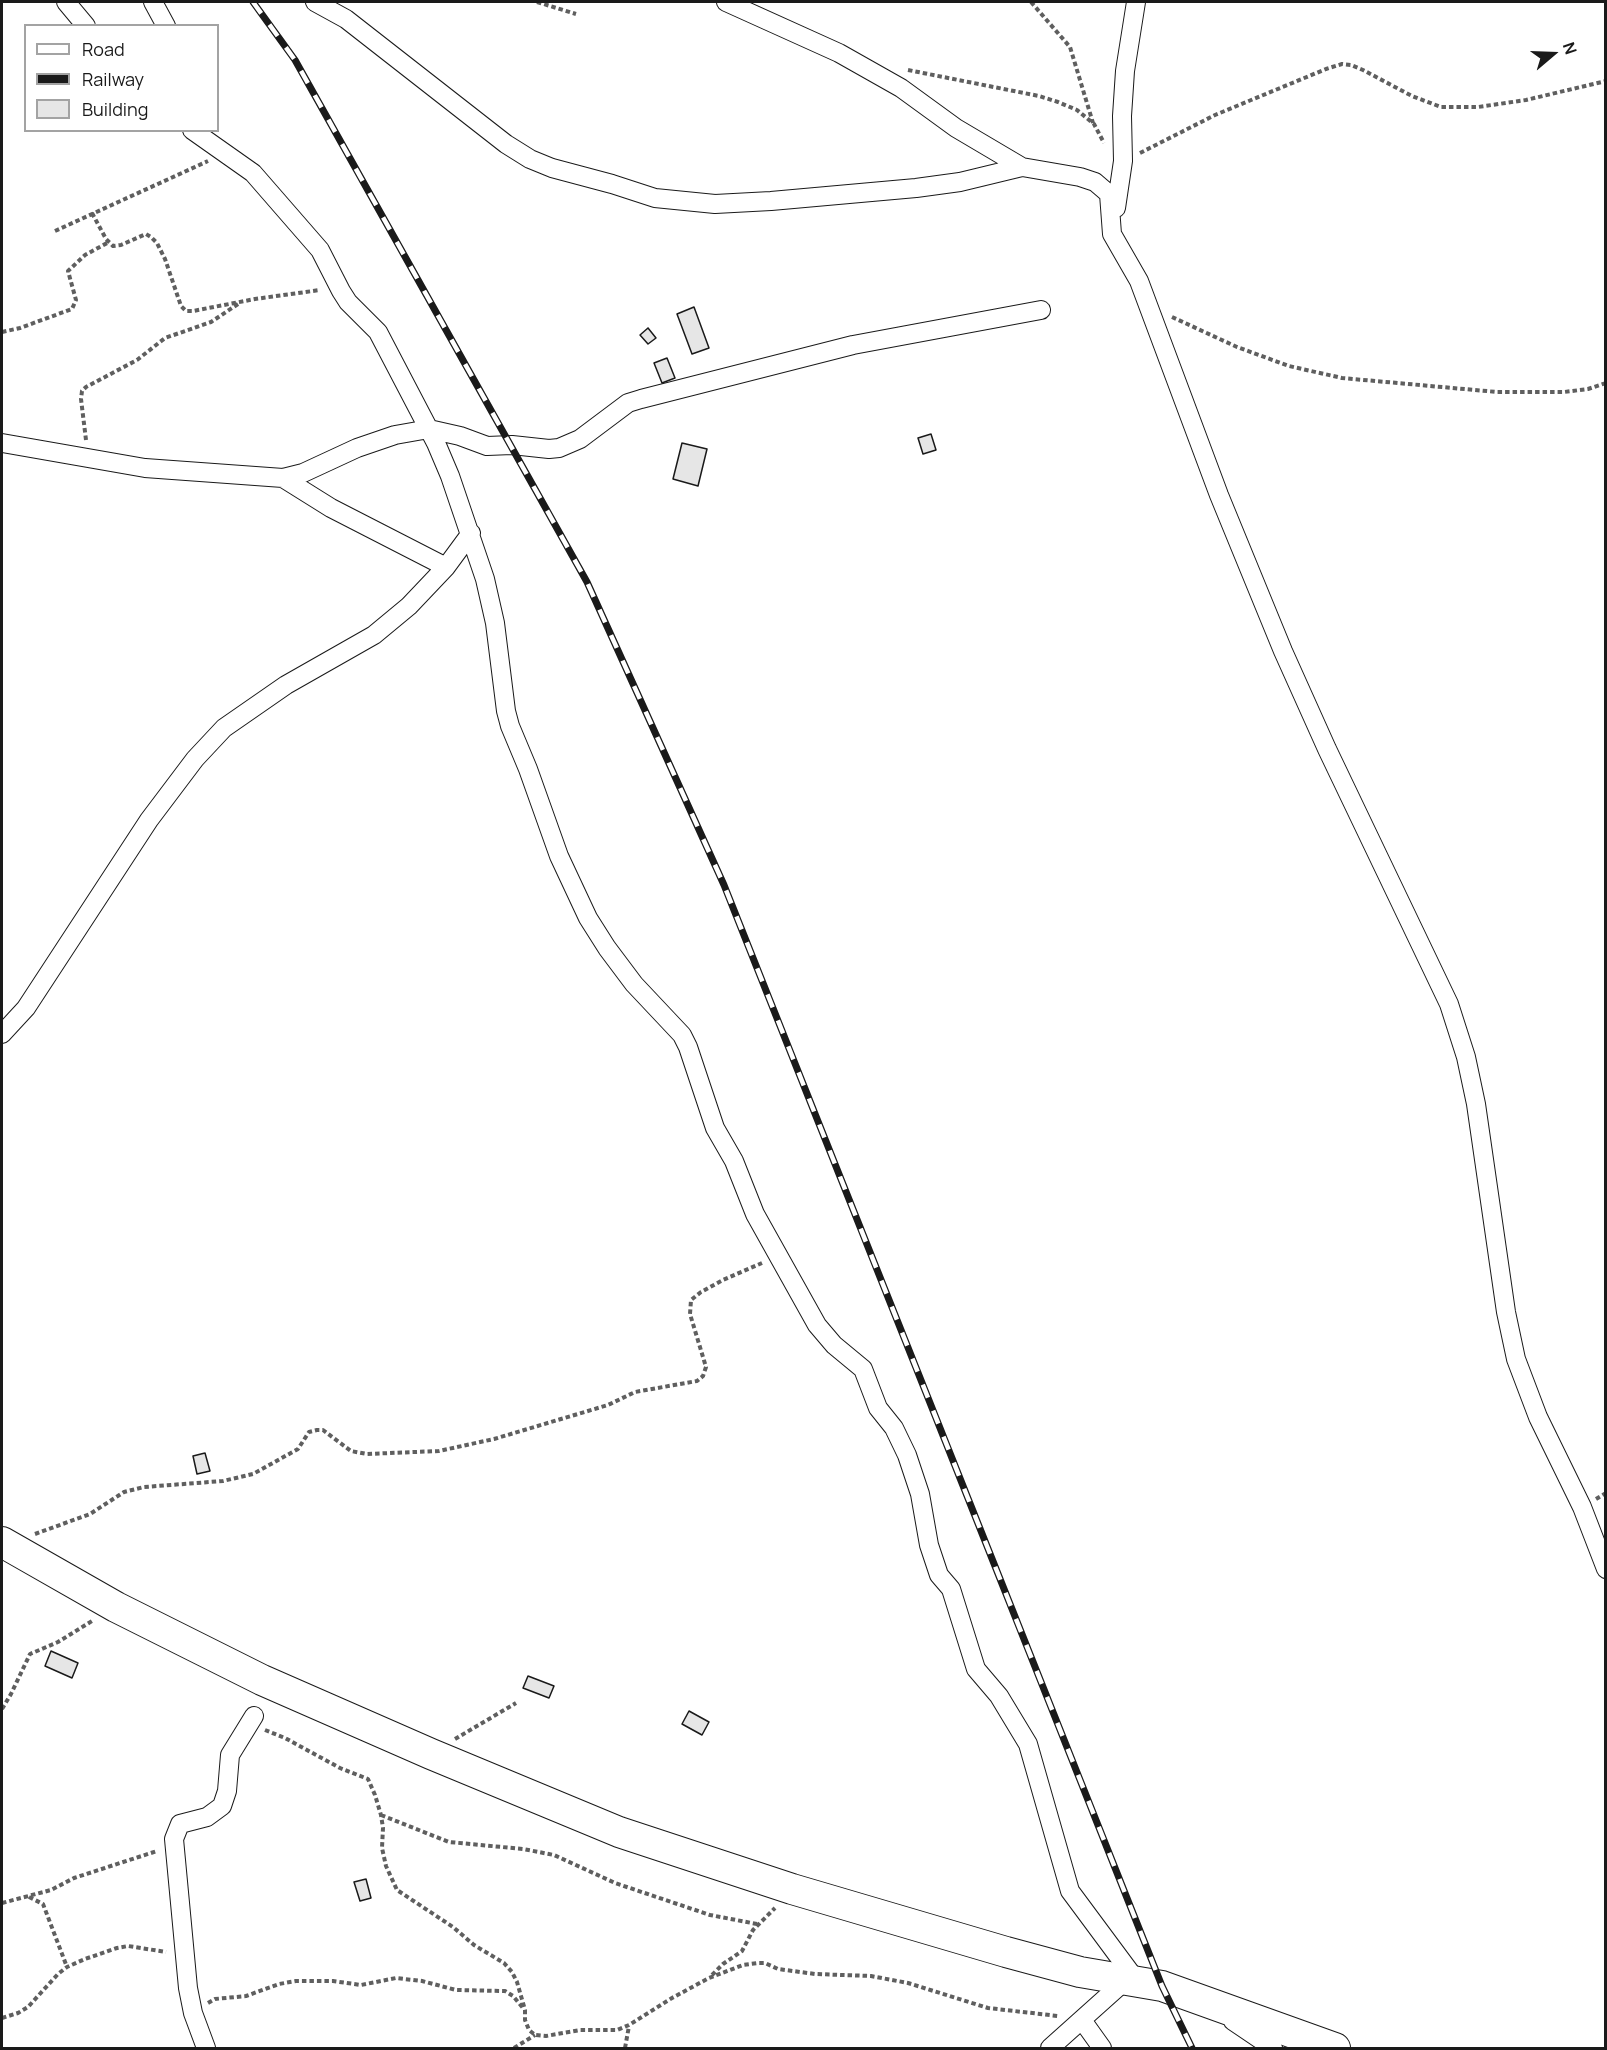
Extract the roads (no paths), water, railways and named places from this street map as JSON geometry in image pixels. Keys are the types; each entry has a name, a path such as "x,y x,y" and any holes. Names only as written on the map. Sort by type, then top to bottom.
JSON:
{"highway":[{"path":"3,1545 116,1607 262,1680 431,1754 619,1832 792,1889 1080,1972 1162,1986 1335,2049"}],"street":[{"path":"66,2 84,24"},
{"path":"153,2 165,24"},
{"path":"315,2 346,19 506,144 530,159 552,168 655,198 714,204 771,201 960,182 1022,167 1043,169 1095,182 1109,194 1113,234 1139,281 1219,495 1283,651 1327,749 1449,1004 1466,1057 1476,1104 1502,1291 1516,1359 1538,1417 1582,1507 1605,1569"},
{"path":"726,2 839,53 901,88 956,128 1022,167"},
{"path":"1113,234 1123,161 1122,116 1125,71 1136,2"},
{"path":"195,132 253,173 320,250 348,302 378,332 429,429 450,476 471,533 495,623 510,726 528,768 559,856 588,918 634,984 682,1035 718,1136 734,1161 755,1214 824,1334 863,1369 878,1408 894,1428 907,1455 920,1494 929,1545 936,1569 951,1589 976,1669 999,1696 1028,1744 1070,1891 1132,1980 1050,2049"},
{"path":"211,132 224,152"},
{"path":"2,443 145,468 282,478 303,473 357,448 404,432 429,429 460,436 488,446 559,448 580,439 628,404 641,399 853,345 1041,310"},
{"path":"282,478 331,508 446,567"},
{"path":"2,1034 26,1008 149,820 195,759 224,728 286,685 374,635 409,606 446,567 471,533"},
{"path":"206,2049 194,2015 185,1956 174,1839 180,1824 207,1816 222,1806 227,1791 230,1755 254,1716"},
{"path":"1209,2004 1272,2049"},
{"path":"1082,2020 1102,2049"}],"railway":[{"path":"253,2 295,60 587,582 724,885 1162,1986 1192,2048"}]}
